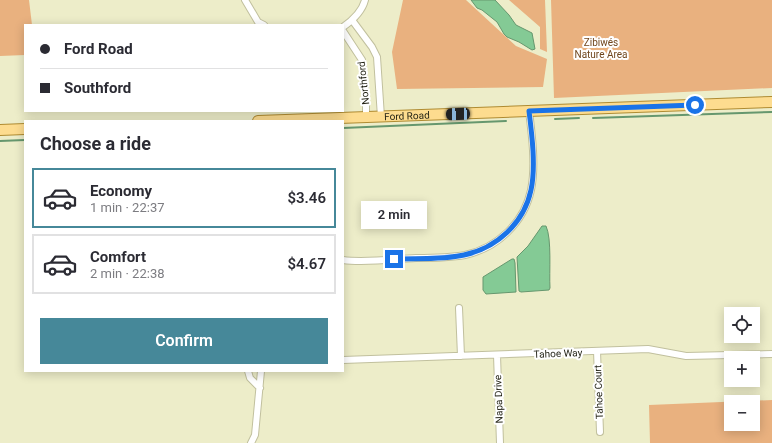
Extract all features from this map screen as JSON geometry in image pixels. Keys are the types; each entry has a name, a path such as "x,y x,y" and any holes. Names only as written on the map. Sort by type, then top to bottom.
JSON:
{"main road":[{"name":"Ford Road","path":"285,120 772,102"},
{"path":"0,130 24,130"}],"street":[{"path":"245,0 258,24"},
{"path":"344,26 364,7 365,0"},
{"name":"Northford","path":"352,20 372,47 377,57 381,117"},
{"name":"Northford","path":"344,33 362,60 366,117"},
{"path":"344,260 456,256 476,252 497,241 509,231 518,220 531,191 532,155 529,111"},
{"path":"460,308 461,356"},
{"name":"Tahoe Way","path":"344,360 648,349 686,356 772,354"},
{"name":"Tahoe Court","path":"597,352 600,432"},
{"name":"Napa Drive","path":"496,355 500,443"},
{"path":"248,372 250,378 260,388"},
{"path":"252,443 255,435 261,372"}],"green space":[{"path":"0,0 29,0 32,24 24,24 24,55 0,56"},
{"path":"403,0 466,0 516,46 547,59 543,87 397,89 392,52"},
{"path":"509,0 545,0 547,52 540,49 540,27"},
{"name":"Zibiwés Nature Area","path":"551,0 772,0 772,88 554,98"},
{"path":"760,400 772,400 772,443 650,443 649,405 724,402 724,431 760,431"}],"shaded area":[{"path":"471,0 495,0 516,25 532,33 535,49 532,50 507,37 497,22 482,10 477,8"},
{"path":"542,226 546,226 549,239 550,288 549,290 521,292 519,291 517,257 528,246"},
{"path":"514,259 515,263 516,292 486,294 483,290 483,277"}],"waterway":[{"path":"593,118 772,112"},
{"path":"555,119 579,118"},
{"path":"344,128 506,121"},
{"path":"0,141 24,140"}],"route":[{"path":"394,259 470,254 484,249 509,231 523,212 531,191 532,155 529,111 695,105"}]}
